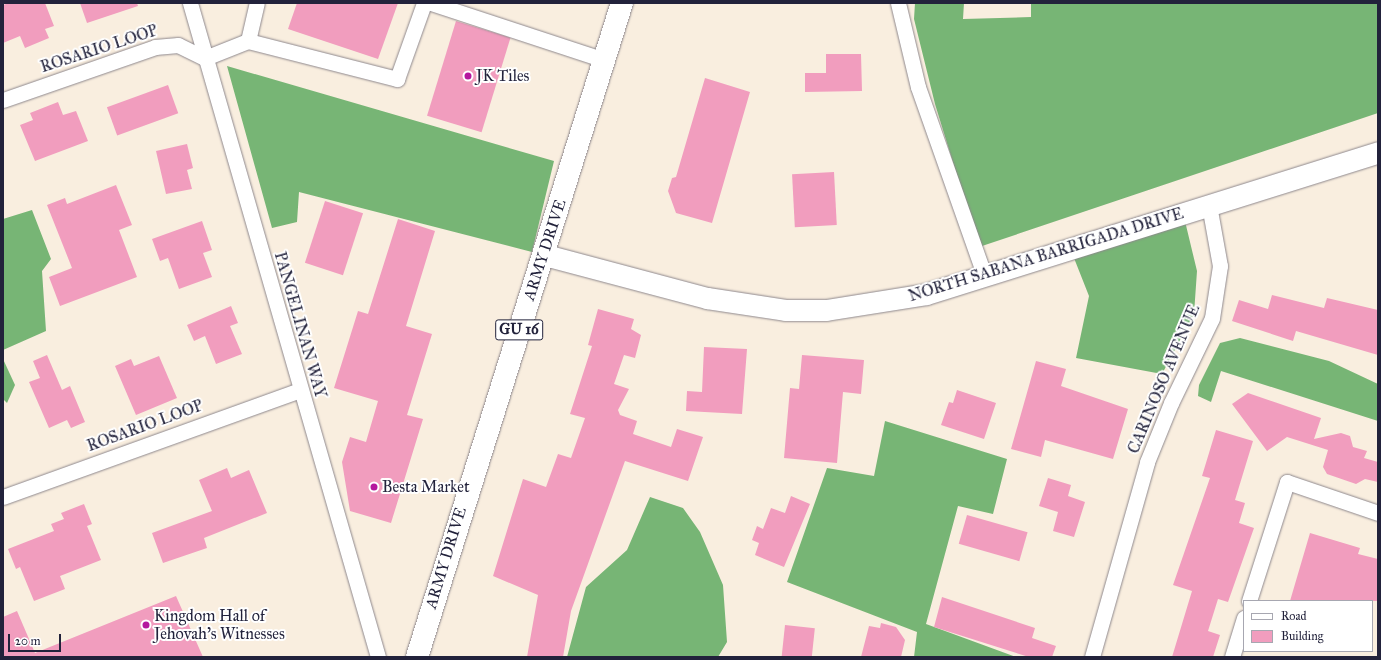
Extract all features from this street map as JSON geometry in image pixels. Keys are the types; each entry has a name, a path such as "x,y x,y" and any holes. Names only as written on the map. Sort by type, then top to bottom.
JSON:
{"main road":[{"name":"ARMY DRIVE","path":"417,657 462,503 545,255 622,3"},
{"name":"NORTH SABANA BARRIGADA DRIVE","path":"545,255 670,290 785,310 826,310 926,294 984,274 1378,152"}],"street":[{"name":"PANGELINAN WAY","path":"190,3 378,657"},
{"path":"248,41 257,3"},
{"path":"205,58 248,41 397,79 424,3"},
{"path":"431,3 604,60"},
{"path":"898,3 918,87 984,274"},
{"name":"ROSARIO LOOP","path":"3,100 155,48 178,45 205,58"},
{"name":"CARINOSO AVENUE","path":"1092,657 1147,462 1170,403 1212,318 1220,266 1209,205"},
{"name":"ROSARIO LOOP","path":"3,498 300,390"},
{"path":"1249,600 1287,482 1378,513"},
{"path":"1232,657 1243,621"}],"green space":[{"path":"915,3 964,3 963,19 1031,17 1031,3 1378,3 1378,113 979,247 935,104 914,19"},
{"path":"227,66 554,161 532,252 299,192 297,222 272,228"},
{"path":"32,210 51,259 42,271 46,331 3,350 3,219"},
{"path":"1184,217 1197,271 1194,314 1162,374 1076,358 1089,296 1072,253"},
{"path":"1240,338 1329,361 1378,384 1378,421 1221,371 1211,402 1198,396 1199,385 1220,343"},
{"path":"3,359 15,385 7,403 3,399"},
{"path":"885,421 1007,459 993,514 958,506 926,624 1016,657 914,657 917,632 787,582 827,468 874,476"},
{"path":"650,497 683,508 700,532 723,585 727,642 718,657 567,657 586,587 627,550"}],"building":[{"path":"9,3 45,3 54,26 45,29 49,38 25,48 20,36 3,43 3,5"},
{"path":"80,3 137,3 138,6 87,23"},
{"path":"297,3 398,3 378,59 288,29"},
{"name":"JK Tiles","path":"456,21 511,38 482,132 427,116"},
{"path":"826,54 861,54 862,91 805,92 805,73 826,73"},
{"path":"705,78 750,92 712,223 676,213 668,191 672,178 676,177"},
{"path":"168,85 178,113 117,135 107,107"},
{"path":"58,102 63,115 76,111 88,141 35,161 20,125 33,120 30,113"},
{"path":"187,144 193,168 187,170 192,189 166,194 156,151"},
{"path":"834,172 837,225 795,227 792,174"},
{"path":"116,185 132,225 119,230 137,277 60,306 49,277 72,268 47,205 65,198 67,204"},
{"path":"325,201 363,213 343,275 305,263"},
{"path":"398,219 435,231 406,326 432,334 407,415 423,419 391,523 350,511 342,462 350,437 366,442 378,401 334,388 358,311 368,314"},
{"path":"202,221 212,250 203,253 212,277 179,289 168,258 160,261 152,239"},
{"path":"1272,295 1324,308 1327,298 1378,310 1378,355 1296,331 1293,341 1232,321 1239,300 1268,309"},
{"path":"231,306 238,323 230,326 242,354 216,364 205,336 194,341 187,325"},
{"path":"598,309 634,319 631,329 641,335 635,358 624,355 614,384 629,389 618,410 620,415 637,421 633,434 671,447 677,429 703,437 688,481 625,461 571,611 563,657 527,657 538,595 493,576 523,479 546,487 558,454 571,458 585,418 570,414 592,346 588,345"},
{"path":"704,347 747,349 742,414 686,411 687,391 702,392"},
{"path":"47,355 62,390 70,386 85,422 71,428 67,420 49,428 29,382 40,378 33,361"},
{"path":"802,355 864,360 861,394 843,392 837,463 784,458 790,388 799,389"},
{"path":"159,356 177,398 136,415 115,366 131,359 134,366"},
{"path":"1036,361 1066,369 1061,386 1128,409 1113,459 1045,440 1041,457 1011,449"},
{"path":"957,390 996,403 984,439 941,425 949,402 953,403"},
{"path":"1248,393 1321,418 1314,439 1341,433 1350,436 1353,447 1367,451 1364,458 1378,462 1378,482 1365,479 1356,484 1327,474 1323,467 1328,450 1287,437 1267,451 1232,404"},
{"path":"1216,430 1253,441 1235,500 1245,503 1239,523 1254,528 1228,602 1218,599 1208,631 1220,635 1213,657 1172,657 1192,591 1173,585 1210,478 1202,476"},
{"path":"227,468 231,478 249,470 267,513 204,538 207,548 163,563 152,533 212,511 199,480"},
{"path":"1048,478 1071,485 1068,496 1085,502 1074,537 1053,531 1058,512 1039,506"},
{"path":"791,496 810,504 784,567 755,555 759,543 752,540 757,526 763,529 771,508 785,513"},
{"path":"84,504 92,524 87,526 101,560 60,576 65,589 34,601 20,567 16,569 8,549 54,531 51,524 64,519 61,513"},
{"path":"967,515 1028,532 1019,561 959,544"},
{"path":"1310,533 1360,548 1358,554 1378,559 1378,601 1290,600"},
{"name":"Kingdom Hall of Jehovah’s Witnesses","path":"176,596 203,657 3,657 3,617 17,611 35,653"},
{"path":"942,597 1035,628 1032,638 1056,646 1052,657 1029,657 934,627"},
{"path":"881,623 896,627 905,640 901,657 861,657 869,626 880,628"},
{"path":"785,625 815,628 812,657 782,657"}],"place":[{"name":"JK Tiles","path":"468,76"},
{"name":"Besta Market","path":"374,487"},
{"name":"Kingdom Hall of Jehovah’s Witnesses","path":"146,625"}]}
